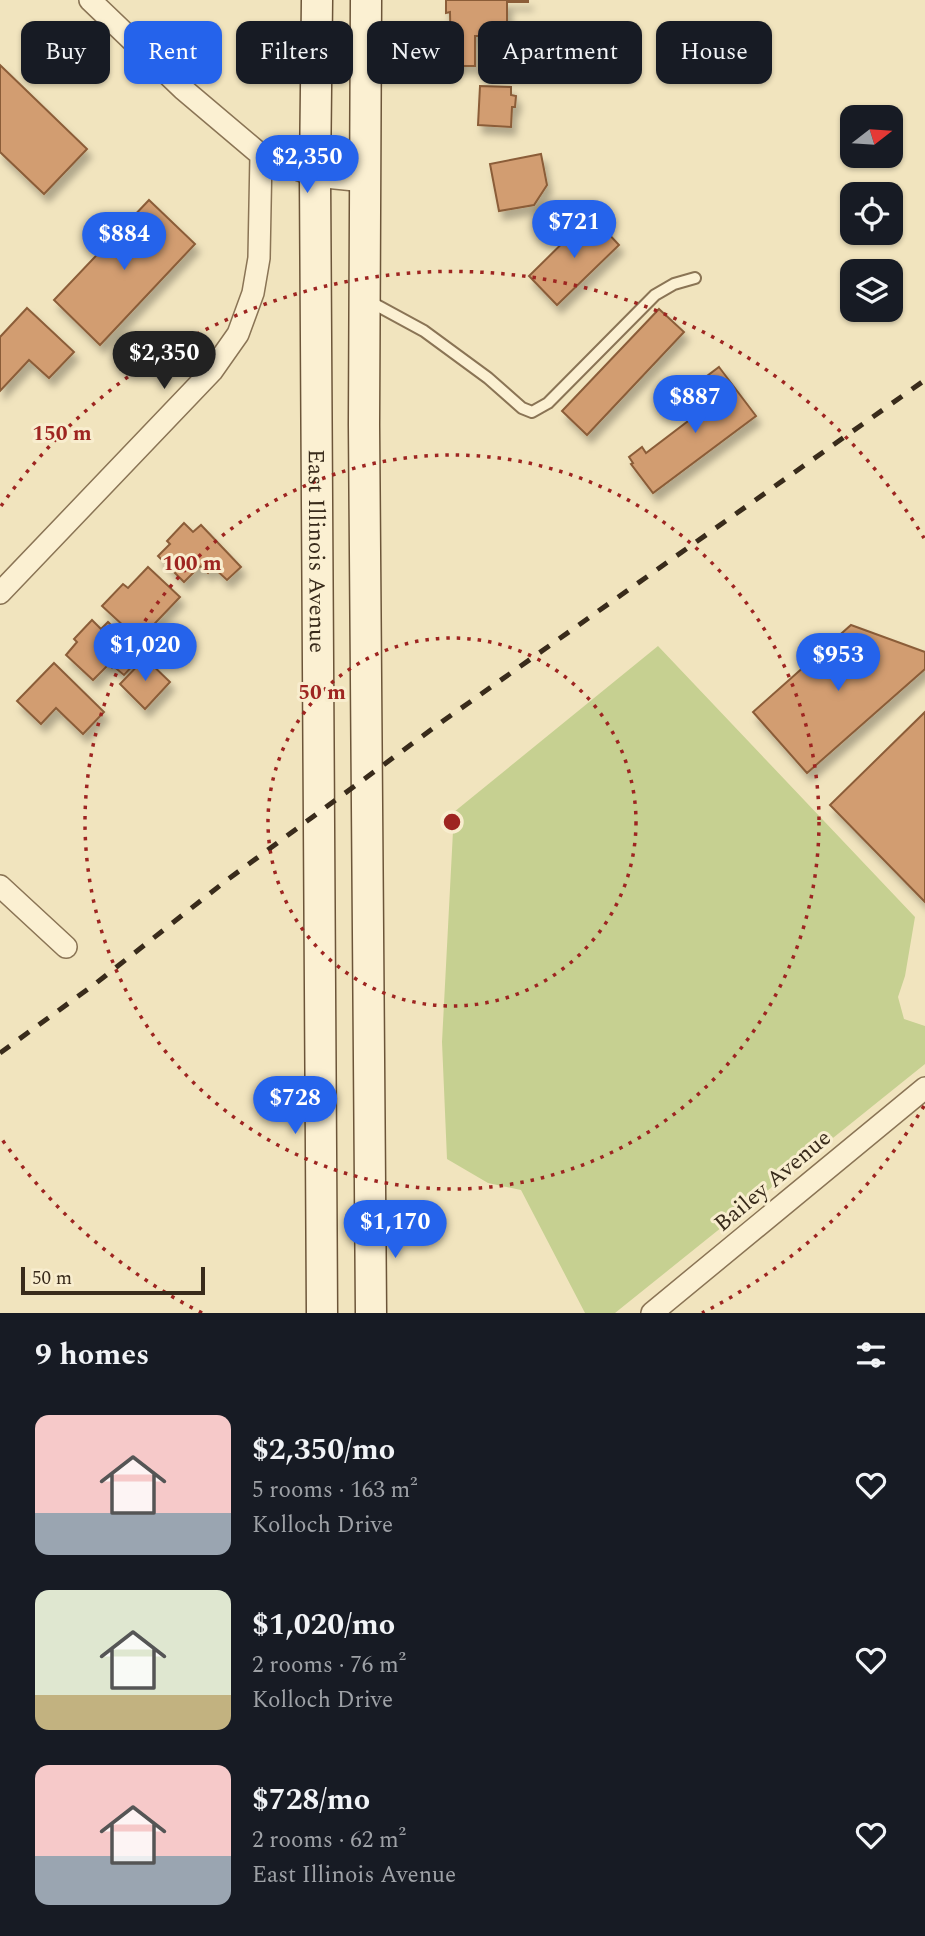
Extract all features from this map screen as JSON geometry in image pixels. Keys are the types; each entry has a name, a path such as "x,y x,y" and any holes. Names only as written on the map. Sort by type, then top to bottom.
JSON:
{"main road":[{"name":"East Illinois Avenue","path":"317,0 315,176 322,1313"},
{"name":"East Illinois Avenue","path":"366,0 364,299 371,1313"}],"street":[{"path":"90,0 183,89 261,155 315,176 365,181"},
{"path":"0,593 212,371 238,334 253,293 260,258 261,155"},
{"path":"0,886 66,947"},
{"name":"Bailey Avenue","path":"653,1313 925,1088"}],"lane":[{"path":"364,299 424,331 488,378 523,408 532,412 548,403 655,295 674,284 695,278"}],"green space":[{"path":"658,646 915,917 905,976 898,997 904,1019 925,1026 925,1064 615,1313 585,1313 521,1190 488,1183 447,1159 442,1042 454,812"}],"building":[{"path":"446,0 528,0 507,2 507,21 478,21 475,66 464,66 464,21 450,21 450,12 446,13"},
{"path":"0,65 87,149 44,194 0,152"},
{"path":"480,86 511,87 511,95 516,96 515,107 512,107 511,127 478,125"},
{"path":"541,154 547,185 534,205 499,211 490,164"},
{"path":"149,200 195,244 100,345 54,300"},
{"path":"591,215 619,245 557,305 529,276"},
{"path":"27,308 74,352 49,378 29,360 0,391 0,337"},
{"path":"659,309 684,332 587,435 562,411"},
{"path":"719,367 756,416 653,493 631,464 633,463 629,457 642,447 646,453 717,399 703,379"},
{"path":"184,523 193,532 201,525 241,567 227,580 213,567 208,573 200,566 184,582 158,556 170,544 167,541"},
{"path":"148,567 180,597 139,640 102,606 123,584 128,588"},
{"path":"92,620 101,629 108,622 129,642 125,646 139,659 124,675 108,665 93,680 66,655 77,642 74,639"},
{"path":"851,625 925,652 925,669 807,773 753,712"},
{"path":"145,658 170,682 145,709 120,684"},
{"path":"54,663 104,712 83,734 56,708 41,724 17,701"},
{"path":"925,712 925,902 830,805"}],"railway":[{"path":"0,1053 95,984 227,880 443,721 925,380"}]}
